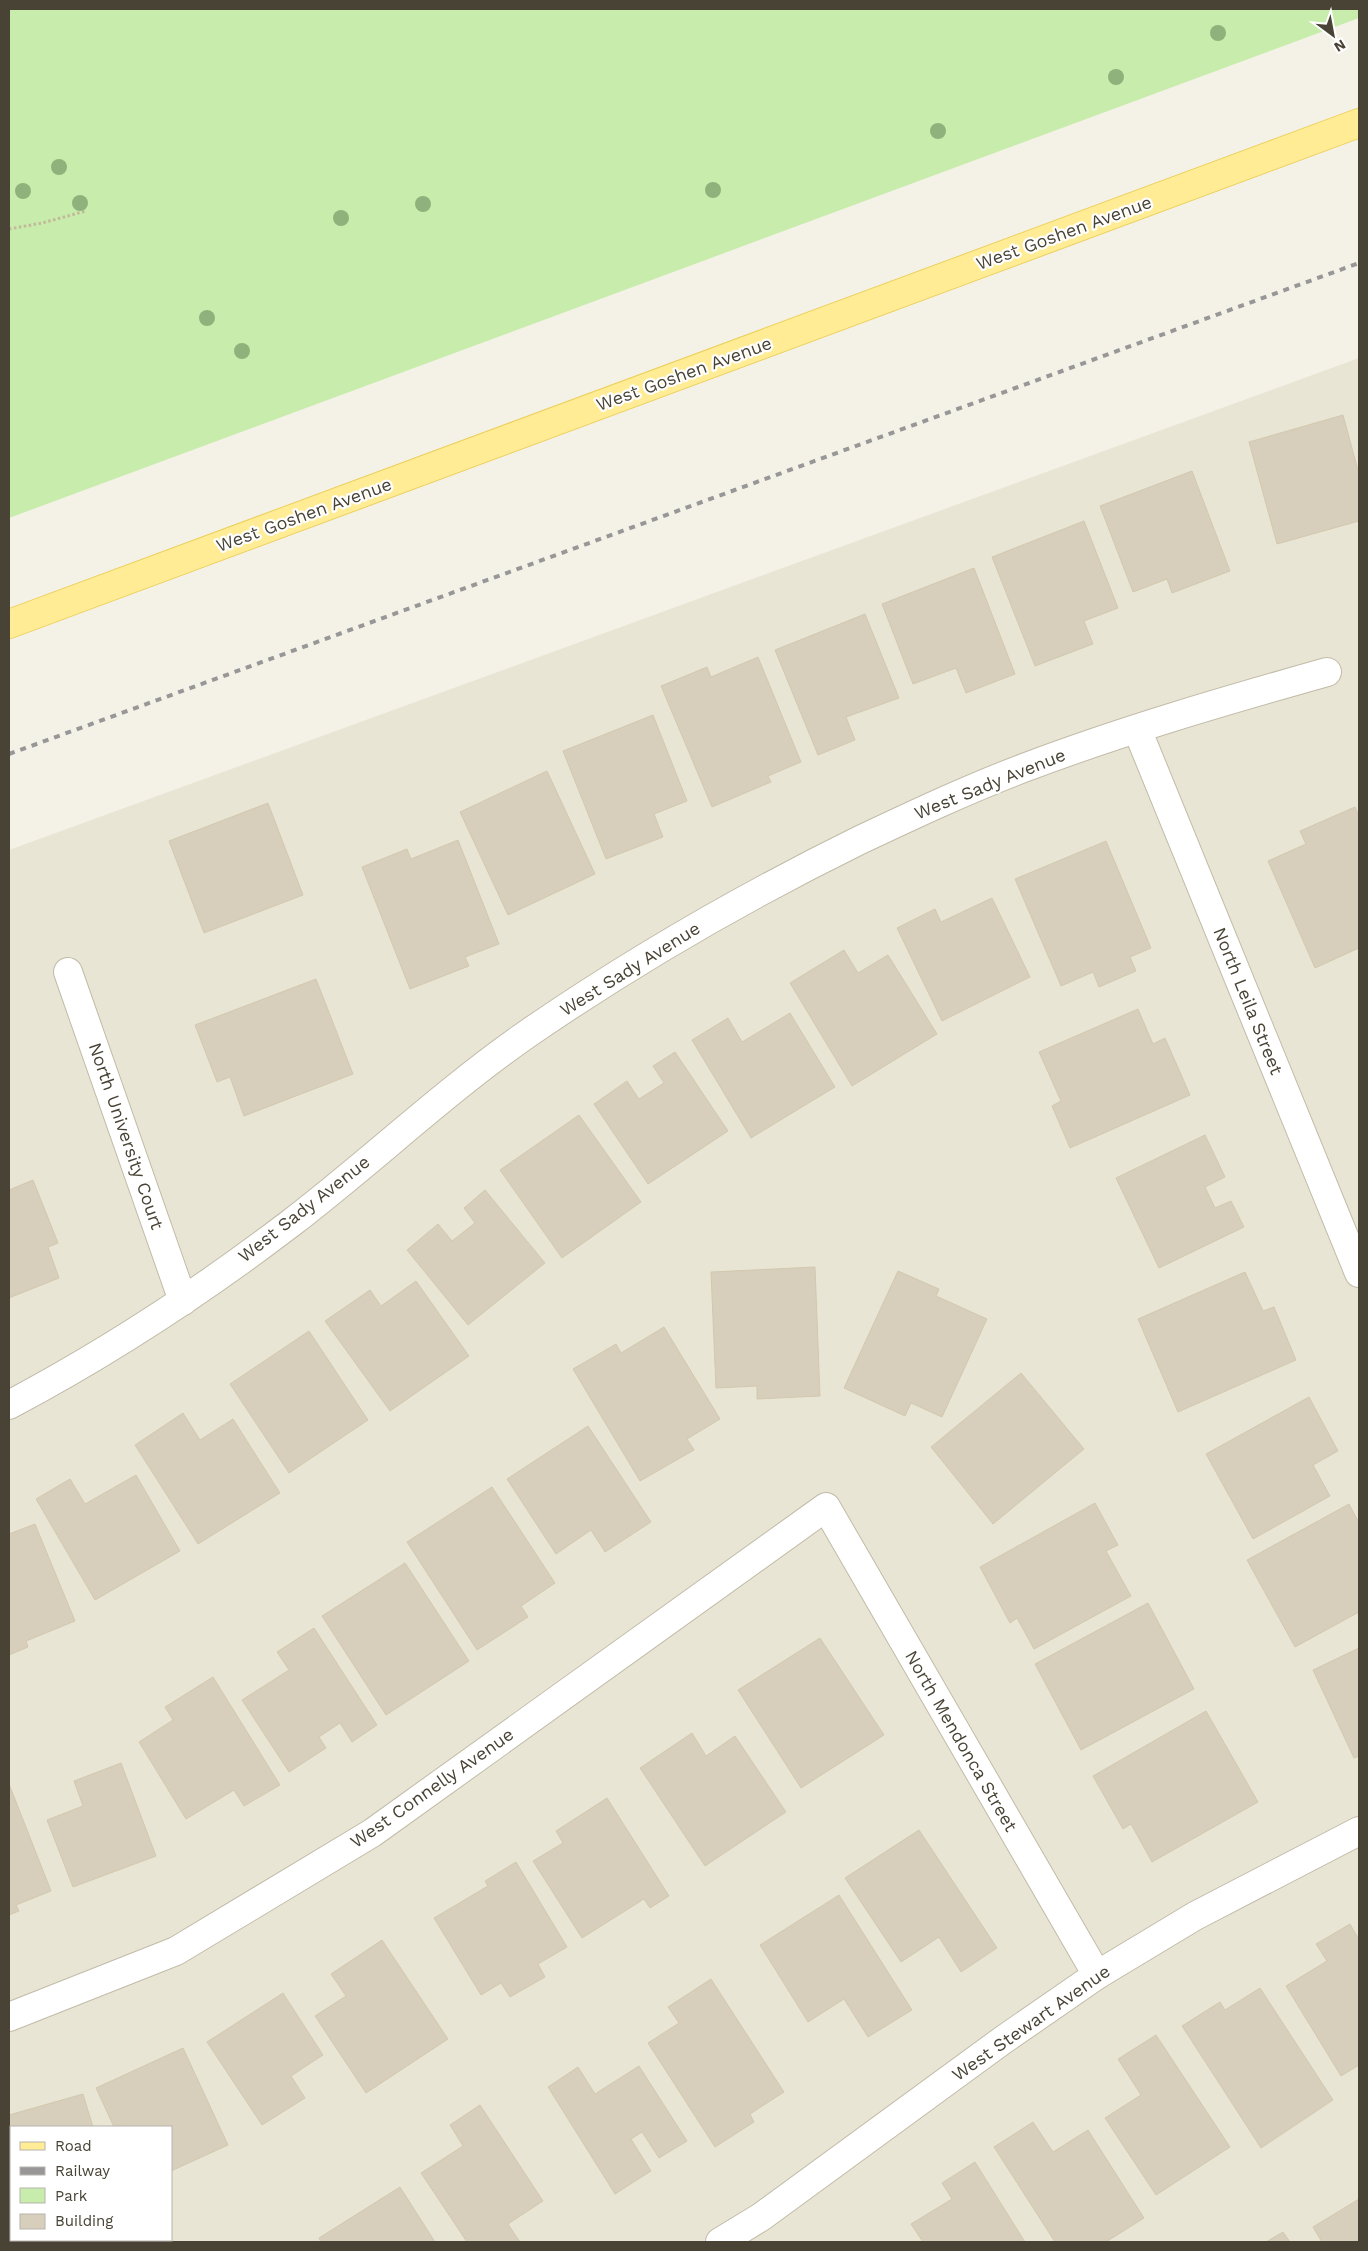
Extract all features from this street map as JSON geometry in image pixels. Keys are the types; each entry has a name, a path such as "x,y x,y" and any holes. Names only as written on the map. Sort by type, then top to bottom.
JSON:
{"main road":[{"name":"West Goshen Avenue","path":"9,624 1359,123"}],"street":[{"name":"West Sady Avenue","path":"9,1406 64,1376 183,1301 292,1222 409,1124 528,1034 651,953 788,876 904,819 1020,769 1137,729 1327,672"},
{"name":"North Leila Street","path":"1137,729 1359,1273"},
{"name":"North University Court","path":"68,972 183,1301"},
{"name":"North Mendonca Street","path":"826,1507 1097,1975"},
{"name":"West Connelly Avenue","path":"9,2017 176,1951 372,1833 826,1507"},
{"name":"West Stewart Avenue","path":"720,2242 761,2217 1003,2040 1097,1975 1195,1916 1359,1832"}],"path":[{"path":"9,229 42,223 86,211"}],"shaded area":[{"path":"1359,358 1359,2242 9,2242 9,850"}],"green space":[{"path":"9,9 1359,9 1359,18 9,518"}],"building":[{"path":"1343,415 1359,474 1359,521 1277,544 1249,442"},
{"path":"1192,471 1230,571 1172,593 1167,579 1133,592 1100,506"},
{"path":"1084,521 1118,608 1084,621 1093,644 1035,666 992,557"},
{"path":"974,568 1015,674 966,693 956,668 913,684 882,604"},
{"path":"865,614 899,698 846,717 855,740 818,755 775,650"},
{"path":"758,657 801,762 768,776 771,782 712,807 661,686 707,667 711,677"},
{"path":"653,715 687,801 654,814 663,837 606,859 563,751"},
{"path":"547,771 595,874 508,915 460,812"},
{"path":"268,803 303,895 204,933 169,841"},
{"path":"1355,807 1359,816 1359,948 1315,968 1268,861 1306,844 1300,831"},
{"path":"458,840 499,944 465,957 469,966 410,989 362,867 407,849 411,859"},
{"path":"1106,841 1151,948 1130,957 1136,971 1099,987 1093,972 1061,986 1015,879"},
{"path":"992,898 1030,977 942,1021 897,928 935,909 941,922"},
{"path":"844,950 858,973 888,955 937,1034 852,1086 790,983"},
{"path":"316,979 353,1074 244,1116 230,1077 217,1082 195,1025"},
{"path":"1138,1009 1153,1044 1165,1038 1190,1095 1070,1148 1052,1106 1061,1101 1039,1052"},
{"path":"790,1013 835,1087 751,1138 692,1040 728,1018 742,1042"},
{"path":"675,1052 728,1131 648,1184 594,1104 627,1081 639,1099 664,1083 653,1066"},
{"path":"579,1115 641,1202 562,1258 500,1170"},
{"path":"1205,1135 1225,1177 1205,1187 1215,1208 1231,1201 1244,1227 1159,1268 1116,1178"},
{"path":"33,1180 58,1243 48,1247 59,1278 9,1298 9,1190"},
{"path":"485,1190 545,1263 468,1325 407,1250 438,1224 452,1241 475,1223 464,1208"},
{"path":"815,1267 820,1396 757,1399 757,1386 716,1388 711,1272"},
{"path":"898,1271 939,1289 936,1296 987,1319 942,1417 911,1403 905,1416 844,1388"},
{"path":"1245,1272 1263,1311 1274,1307 1296,1360 1178,1412 1138,1319"},
{"path":"416,1281 469,1356 390,1411 325,1321 370,1290 381,1306"},
{"path":"664,1327 720,1419 687,1439 694,1450 640,1481 573,1369 616,1344 621,1353"},
{"path":"309,1331 368,1420 289,1473 230,1384"},
{"path":"1021,1373 1084,1449 993,1524 931,1447"},
{"path":"1309,1397 1338,1451 1313,1465 1330,1496 1253,1539 1206,1454"},
{"path":"183,1413 200,1440 233,1419 280,1493 198,1544 135,1445"},
{"path":"588,1426 651,1522 605,1552 591,1530 556,1554 507,1479"},
{"path":"136,1475 180,1551 95,1600 36,1499 70,1479 85,1504"},
{"path":"492,1487 555,1583 521,1606 528,1617 477,1650 407,1542"},
{"path":"1095,1503 1118,1545 1106,1551 1131,1596 1034,1649 1017,1618 1010,1623 980,1567"},
{"path":"1349,1504 1359,1523 1359,1612 1295,1647 1247,1560"},
{"path":"35,1524 75,1621 26,1641 28,1647 9,1655 9,1534"},
{"path":"405,1563 469,1661 386,1715 322,1616"},
{"path":"1148,1603 1194,1689 1081,1750 1035,1664"},
{"path":"314,1628 377,1725 352,1742 340,1723 319,1737 326,1748 289,1772 242,1700 289,1670 277,1652"},
{"path":"820,1638 884,1735 801,1788 738,1690"},
{"path":"1359,1648 1359,1756 1354,1758 1313,1670"},
{"path":"213,1677 280,1785 244,1806 234,1790 186,1819 139,1742 173,1720 165,1707"},
{"path":"1206,1711 1258,1802 1152,1862 1131,1824 1123,1829 1093,1776"},
{"path":"692,1733 706,1756 735,1736 786,1812 705,1866 640,1768"},
{"path":"121,1763 156,1856 73,1887 47,1820 83,1806 74,1781"},
{"path":"9,1784 51,1891 16,1905 19,1911 9,1915"},
{"path":"607,1798 669,1896 650,1908 644,1899 582,1938 533,1861 563,1843 556,1831"},
{"path":"919,1830 997,1948 961,1972 939,1937 901,1962 845,1878"},
{"path":"516,1862 567,1947 538,1964 545,1977 510,1997 501,1983 481,1995 434,1918 488,1886 485,1881"},
{"path":"839,1895 912,2010 868,2037 844,1999 808,2022 760,1945"},
{"path":"1350,1924 1359,1940 1359,2065 1341,2076 1286,1986 1327,1961 1316,1944"},
{"path":"382,1940 448,2039 366,2093 315,2016 346,1996 331,1974"},
{"path":"711,1979 784,2092 750,2114 754,2122 715,2147 648,2043 679,2023 668,2007"},
{"path":"1260,1988 1333,2100 1261,2148 1182,2026 1220,2002 1225,2010"},
{"path":"283,1993 323,2055 291,2076 305,2098 262,2125 207,2042"},
{"path":"1156,2035 1230,2147 1156,2195 1105,2118 1141,2095 1118,2059"},
{"path":"183,2048 228,2145 172,2171 172,2126 114,2126 96,2088"},
{"path":"639,2066 687,2141 659,2158 642,2132 631,2139 651,2171 615,2194 548,2087 578,2067 595,2094"},
{"path":"83,2094 93,2126 10,2126 10,2188 9,2115"},
{"path":"480,2105 543,2201 508,2224 520,2242 467,2242 421,2173 463,2146 450,2125"},
{"path":"1033,2122 1053,2152 1088,2130 1144,2218 1106,2242 1055,2242 994,2147"},
{"path":"975,2162 1025,2242 923,2242 911,2224 952,2199 942,2183"},
{"path":"400,2187 435,2242 321,2242 319,2238"},
{"path":"1359,2199 1359,2242 1322,2242 1313,2227"},
{"path":"1283,2232 1290,2242 1266,2242"}],"railway":[{"path":"9,754 1359,263"}]}
